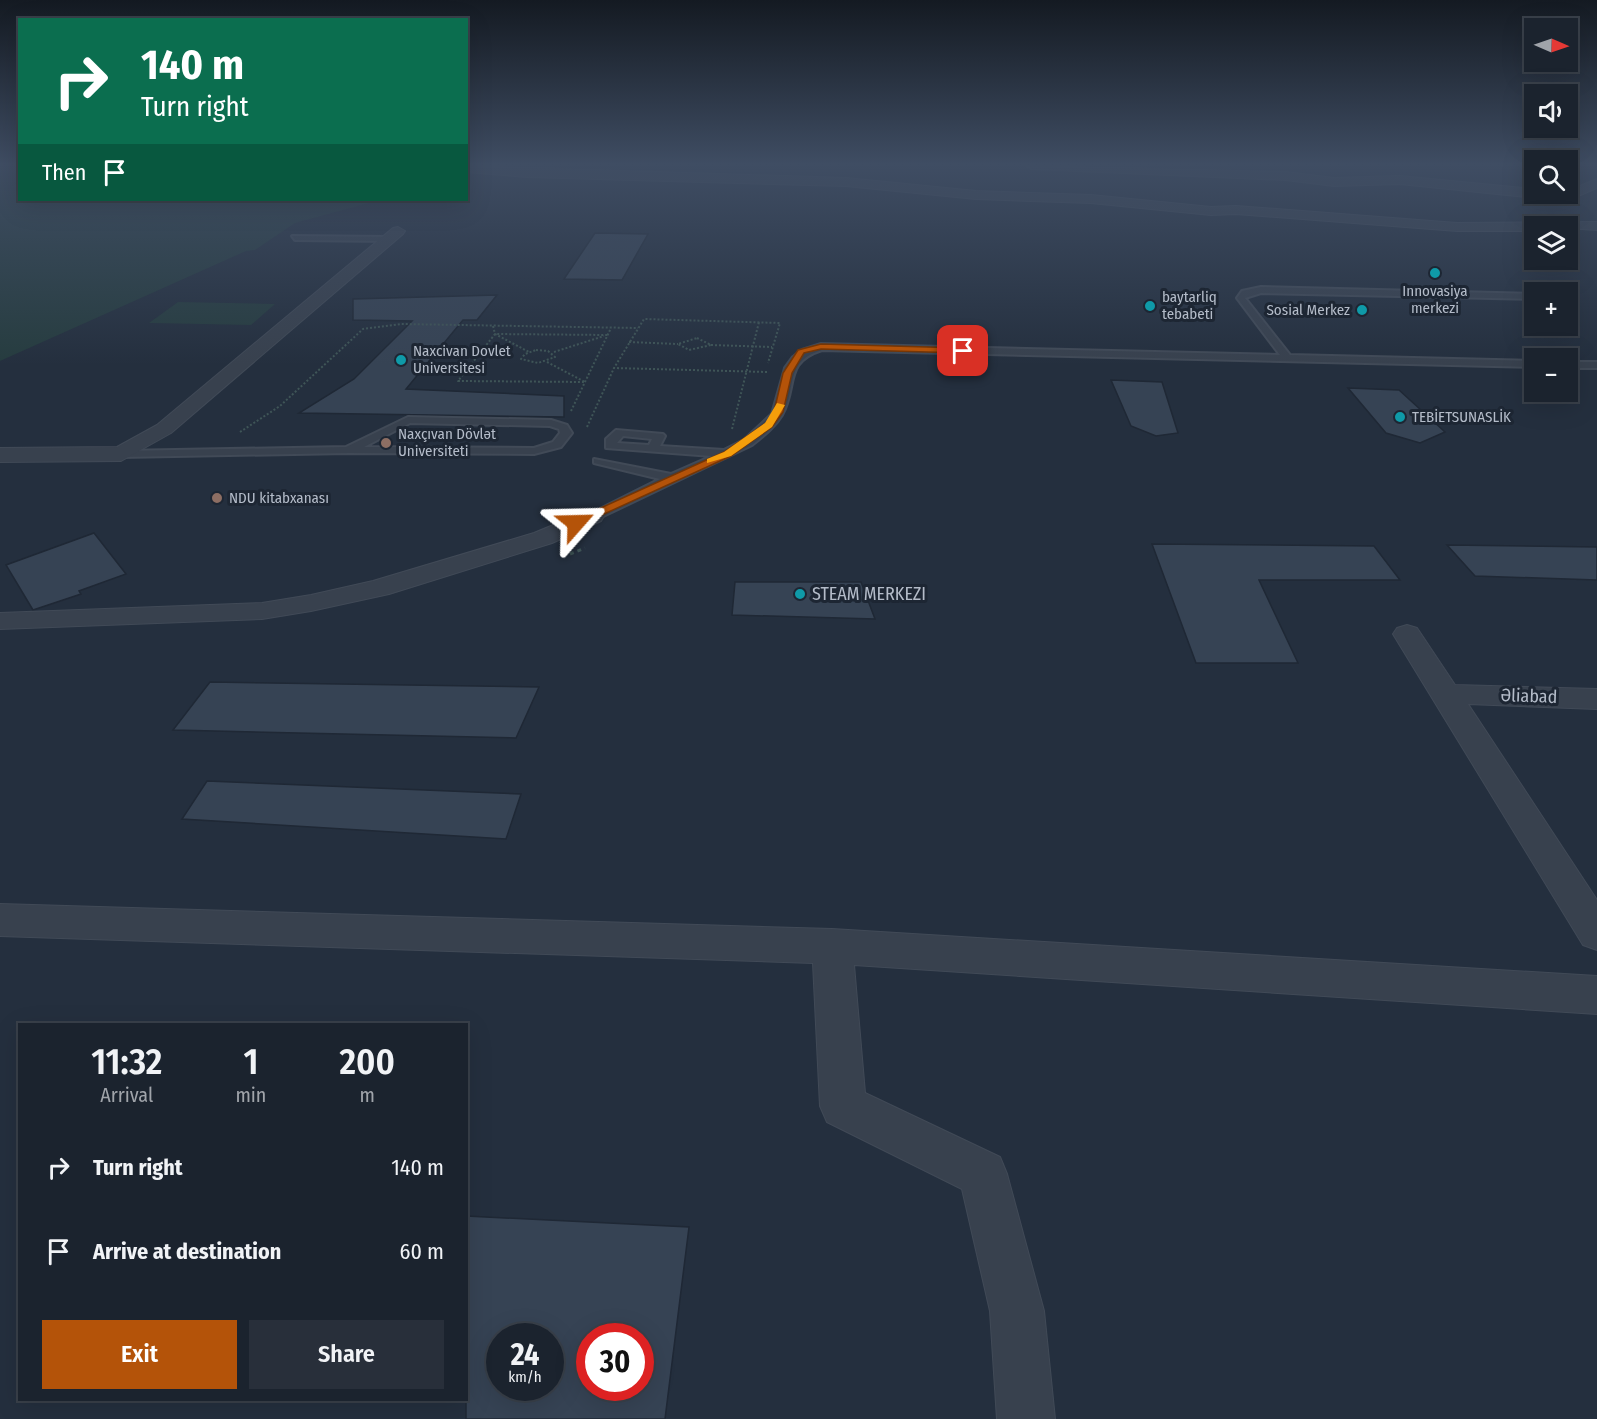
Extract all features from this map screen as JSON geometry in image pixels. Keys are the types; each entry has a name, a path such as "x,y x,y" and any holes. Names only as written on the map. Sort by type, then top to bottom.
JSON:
{"street":[{"path":"0,456 121,454 164,429 394,235"},
{"path":"0,621 262,611 311,603 379,588 532,541 592,516"},
{"path":"1407,634 1597,933"},
{"name":"Əliabad","path":"1461,694 1597,699"},
{"path":"0,920 832,946 1597,995"},
{"path":"832,946 843,1106 983,1174 1017,1311 1026,1419"}],"lane":[{"path":"295,238 394,235"},
{"path":"1288,359 1241,298 1245,293 1262,290 1524,296"},
{"path":"592,516 727,454 769,425 779,412 788,373 801,351 821,347 1524,364"},
{"path":"1578,365 1597,366"},
{"path":"121,454 210,451 534,451 552,448 564,439 566,433 563,427 529,422 408,420 348,450"},
{"path":"653,448 659,436 649,433 620,432 612,439 610,446 727,454"},
{"path":"616,466 628,447"},
{"path":"598,461 672,478"}],"path":[{"path":"586,429 614,368 644,319 780,323 763,382"},
{"path":"735,429 732,430 734,415 759,322"},
{"path":"210,451 280,406 363,329 401,324 638,328"},
{"path":"493,326 495,334 530,352"},
{"path":"563,427 611,328"},
{"path":"495,334 608,335"},
{"path":"495,334 458,381 585,382"},
{"path":"585,382 547,362 524,361 522,356 530,352 553,352 608,335"},
{"path":"629,342 678,344 697,338 711,345"},
{"path":"678,344 689,350 711,345 772,347"},
{"path":"547,362 555,357 553,352"},
{"path":"614,368 788,373"}],"green space":[{"path":"0,232 281,232 255,250 246,251 0,361"},
{"path":"178,302 275,304 251,325 149,323"}],"building":[{"path":"595,233 648,234 622,280 564,279"},
{"name":"Naxcivan Dovlet Universitesi","path":"497,295 477,320 463,320 406,389 564,396 564,417 299,413 354,379 412,321 353,320 353,299"},
{"path":"1111,380 1162,382 1178,433 1156,436 1131,426"},
{"path":"1348,388 1399,390 1445,432 1420,443 1386,433"},
{"path":"94,533 126,574 79,591 81,594 33,610 6,565"},
{"path":"1152,544 1374,546 1400,580 1259,580 1298,663 1196,663"},
{"path":"1447,545 1597,547 1597,580 1475,576"},
{"name":"STEAM MERKEZI","path":"735,582 861,582 875,619 732,615"},
{"path":"210,682 539,687 516,738 173,730"},
{"path":"207,781 521,794 506,839 182,819"},
{"path":"468,1216 689,1227 665,1419 466,1419 466,1401 468,1401"}],"slow traffic":[{"path":"710,461 727,454 769,425 779,412 780,405"}],"place":[{"name":"Innovasiya merkezi","path":"1435,273"},
{"name":"baytarliq tebabeti","path":"1150,306"},
{"name":"Sosial Merkez","path":"1362,310"},
{"name":"Naxcivan Dovlet Universitesi","path":"401,360"},
{"name":"TEBİETSUNASLİK","path":"1400,417"},
{"name":"Naxçıvan Dövlət Universiteti","path":"386,443"},
{"name":"NDU kitabxanası","path":"217,498"},
{"name":"STEAM MERKEZI","path":"800,594"}],"route":[{"path":"576,523 727,454 769,425 779,412 788,373 801,351 821,347 963,351"}]}
